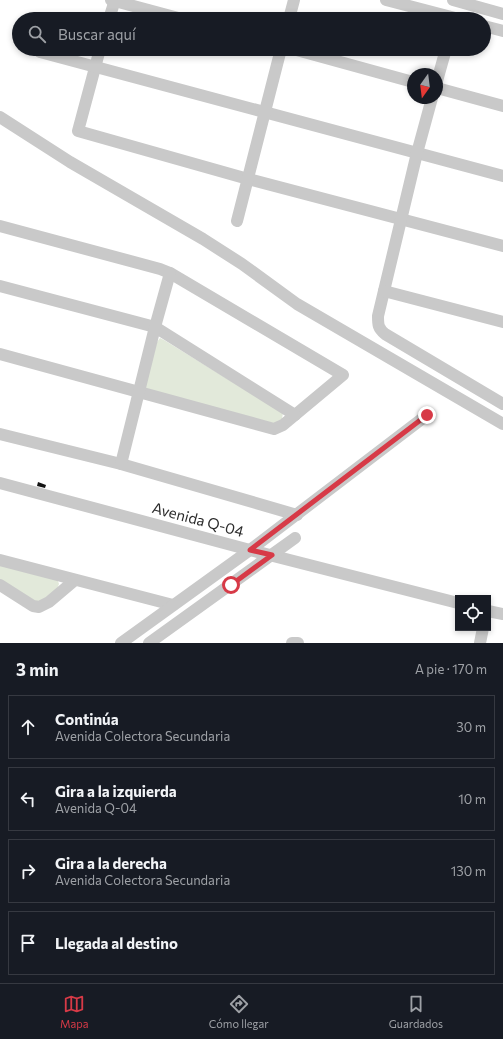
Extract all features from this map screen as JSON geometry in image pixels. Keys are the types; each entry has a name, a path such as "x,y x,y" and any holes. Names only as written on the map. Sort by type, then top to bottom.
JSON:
{"street":[{"path":"111,12 114,0 157,12"},
{"path":"291,12 294,0"},
{"path":"386,0 430,12"},
{"path":"456,12 455,1 503,14"},
{"path":"491,28 503,31"},
{"path":"55,56 503,176"},
{"path":"98,56 78,131 503,246"},
{"path":"237,221 279,56"},
{"path":"318,56 407,80"},
{"path":"441,68 444,56"},
{"path":"443,90 503,106"},
{"path":"430,104 378,316 379,330 503,404"},
{"path":"0,116 70,162 203,239 242,264 297,304 503,424"},
{"path":"0,226 170,273 343,375 283,425 274,429 0,354"},
{"path":"121,464 170,273"},
{"path":"0,286 155,327 295,415"},
{"path":"384,291 503,322"},
{"path":"121,643 250,550 427,415"},
{"path":"0,434 121,464 297,514"},
{"name":"Avenida Q-04","path":"1,487 455,602"},
{"path":"149,643 295,538"},
{"path":"0,560 174,605"},
{"path":"0,585 33,606 39,607 49,602 75,580"},
{"path":"491,612 502,614"},
{"path":"480,643 482,631"},
{"path":"292,643 298,643"}],"green space":[{"path":"160,338 283,413 282,419 273,424 147,390 145,387 157,342"},
{"path":"0,564 57,578 59,584 57,589 39,603 0,581"}],"building":[{"path":"38,482 46,485 45,488 37,486"}],"route":[{"path":"231,585 272,555 250,550 427,415"}]}
